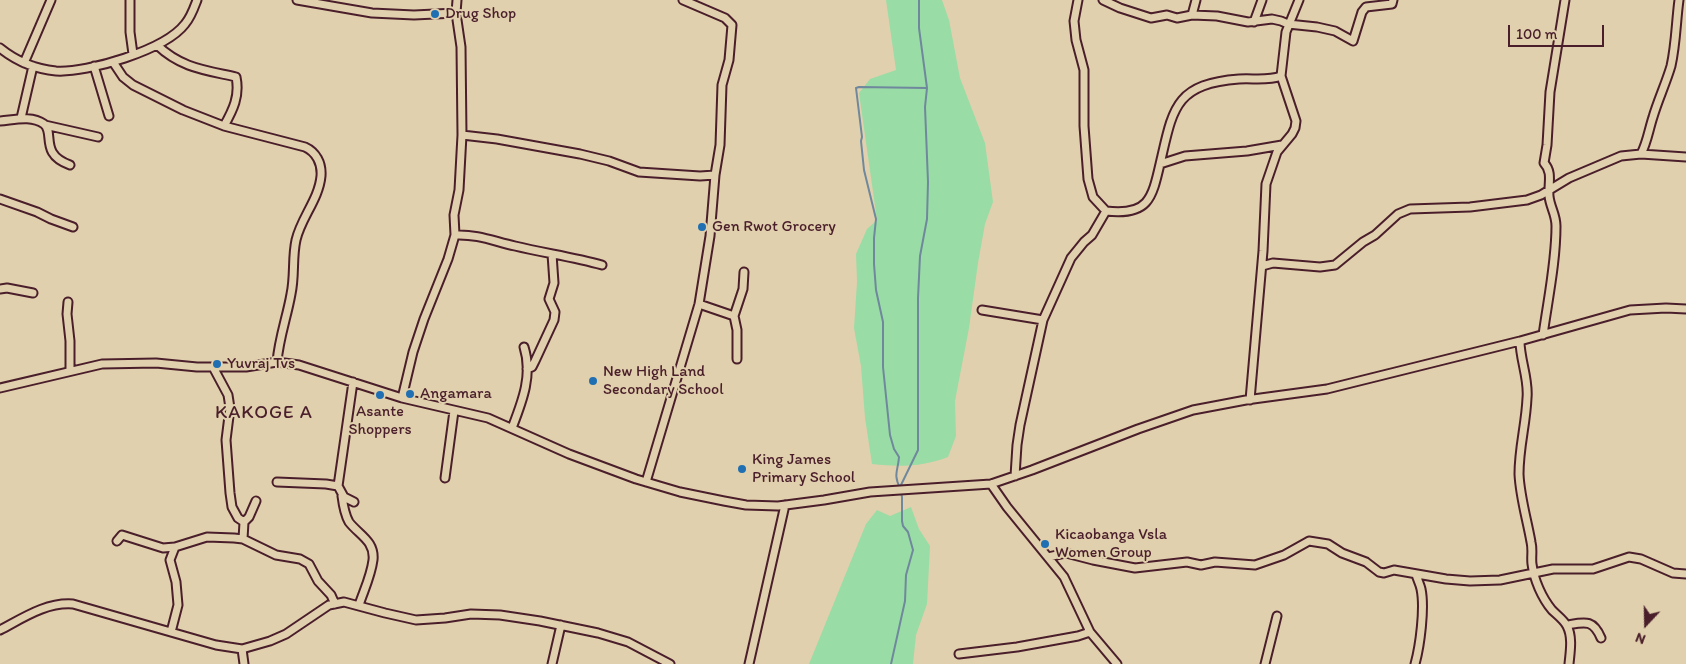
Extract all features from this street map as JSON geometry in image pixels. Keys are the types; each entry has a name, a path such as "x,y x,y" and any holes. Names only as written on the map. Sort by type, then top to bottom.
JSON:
{"street":[{"path":"24,63 52,0"},
{"path":"130,0 130,32 133,54"},
{"path":"0,48 9,56 24,63 61,71 113,62 157,46 185,24 197,0"},
{"path":"298,0 380,14 456,14"},
{"path":"402,398 413,352 424,318 448,259 455,235 454,215 459,190 462,136 461,47 456,14 458,0"},
{"path":"646,482 699,304 710,236 715,175 720,145 722,85 729,60 732,25 725,18 683,0"},
{"path":"1078,0 1074,21 1076,40 1084,70 1084,126 1088,179 1093,197 1106,211 1137,210 1144,206 1154,188 1171,118 1181,99 1208,85 1228,80 1261,80 1281,76"},
{"path":"1103,0 1120,8 1152,18 1167,15 1180,18 1192,15 1217,16 1248,22 1272,19 1288,24 1318,27 1335,32 1352,41 1362,12 1366,7 1392,4 1394,0"},
{"path":"1192,15 1196,0"},
{"path":"1254,22 1262,0"},
{"path":"1250,400 1262,266 1266,184 1277,152 1296,128 1296,121 1281,76 1282,56 1288,24 1299,0"},
{"path":"1543,335 1550,289 1556,226 1556,214 1549,196 1550,174 1548,166 1544,163 1547,145 1548,106 1565,0"},
{"path":"1641,154 1646,146 1651,124 1671,66 1679,0"},
{"path":"157,46 166,54 192,68 236,77 237,97 224,126"},
{"path":"113,62 123,76 134,85 183,110 224,126 305,147 316,156 320,164 321,175 296,240 291,295 276,362"},
{"path":"21,118 33,66"},
{"path":"94,66 109,116"},
{"path":"0,121 21,118 98,137"},
{"path":"45,125 50,148 55,157 70,164"},
{"path":"462,136 497,139 580,154 609,161 639,172 700,176 715,175"},
{"path":"1160,164 1185,156 1282,145"},
{"path":"1262,266 1273,263 1320,267 1335,265 1404,210 1470,207 1527,200 1541,195 1569,178 1621,156 1641,154 1686,157"},
{"path":"0,199 73,227"},
{"path":"1015,476 1016,445 1043,320 1071,258 1092,235 1106,211"},
{"path":"455,235 471,234 482,236 516,246 602,265"},
{"path":"527,369 532,367 554,320 555,312 549,299 554,283 552,254"},
{"path":"736,359 734,316 743,289 744,272"},
{"path":"0,289 7,288 33,293"},
{"path":"68,302 70,370"},
{"path":"699,304 734,316"},
{"path":"0,388 102,364 156,363 246,367 276,362 299,365 402,398 488,418 609,470 680,492 746,505 785,505 870,492 991,484 1193,410 1327,389 1520,341 1630,310 1686,309"},
{"path":"982,310 1043,320"},
{"path":"1520,341 1528,396 1520,441 1519,473 1523,505 1533,553 1532,564 1534,573 1548,605 1567,625 1570,637 1569,664"},
{"path":"512,428 528,379 527,355 524,347"},
{"path":"213,367 228,395 230,408 226,440 230,494 234,511 238,518 244,522"},
{"path":"353,382 338,486 349,522 368,541 372,549 372,568 359,605"},
{"path":"444,478 454,411"},
{"path":"277,482 338,486"},
{"path":"991,484 1007,507 1064,577 1090,632 1117,664"},
{"path":"342,496 354,502"},
{"path":"243,539 244,522 249,517 256,501"},
{"path":"749,664 785,505"},
{"path":"117,541 122,534 164,548 175,547 207,537 243,539 276,555 307,562 318,580 331,595 335,604"},
{"path":"1048,557 1066,553 1135,568 1187,562 1201,565 1215,562 1255,565 1284,555 1309,540 1328,544 1342,553 1366,562 1380,572 1384,573 1394,570 1446,579 1500,580 1565,568 1592,569 1629,557 1641,559 1673,573 1686,574"},
{"path":"170,560 175,547"},
{"path":"164,548 170,560 176,582 178,605 171,632"},
{"path":"1415,664 1420,647 1422,601 1421,589 1416,574"},
{"path":"0,630 43,608 63,604 84,606 216,645 242,649 270,642 286,634 329,605 344,602 385,614 416,620 471,614 500,615 561,625 622,640 670,664"},
{"path":"1265,664 1277,616"},
{"path":"1567,625 1583,622 1593,624 1596,626 1601,638"},
{"path":"552,664 561,625"},
{"path":"959,654 1017,647 1078,636 1090,632"},
{"path":"242,649 244,664"}],"green space":[{"path":"886,0 942,0 949,20 960,78 985,143 993,202 985,224 969,328 955,401 956,436 948,457 929,463 891,466 872,464 865,418 861,366 854,328 857,282 856,254 867,229 877,220 859,93 870,79 896,70"},
{"path":"911,507 919,529 930,546 927,604 916,635 913,664 809,664 866,524 877,510 890,516"}],"waterway":[{"path":"900,488 896,476 899,457 894,449 890,435 883,367 883,322 876,290 874,264 876,219 864,170 856,88 927,88 919,28 919,0"},
{"path":"900,487 918,450 918,298 920,256 927,219 928,182 925,107 927,88"},
{"path":"891,664 905,601 906,575 913,550 908,532 903,526 901,493"}],"place":[{"name":"Drug Shop","path":"435,14"},
{"name":"Gen Rwot Grocery","path":"702,227"},
{"name":"Yuvraj Tvs","path":"217,364"},
{"name":"New High Land Secondary School","path":"593,381"},
{"name":"Angamara","path":"410,394"},
{"name":"Asante Shoppers","path":"380,395"},
{"name":"King James Primary School","path":"742,469"},
{"name":"Kicaobanga Vsla Women Group","path":"1045,544"}],"district":[{"name":"KAKOGE A","path":"264,413"}]}
